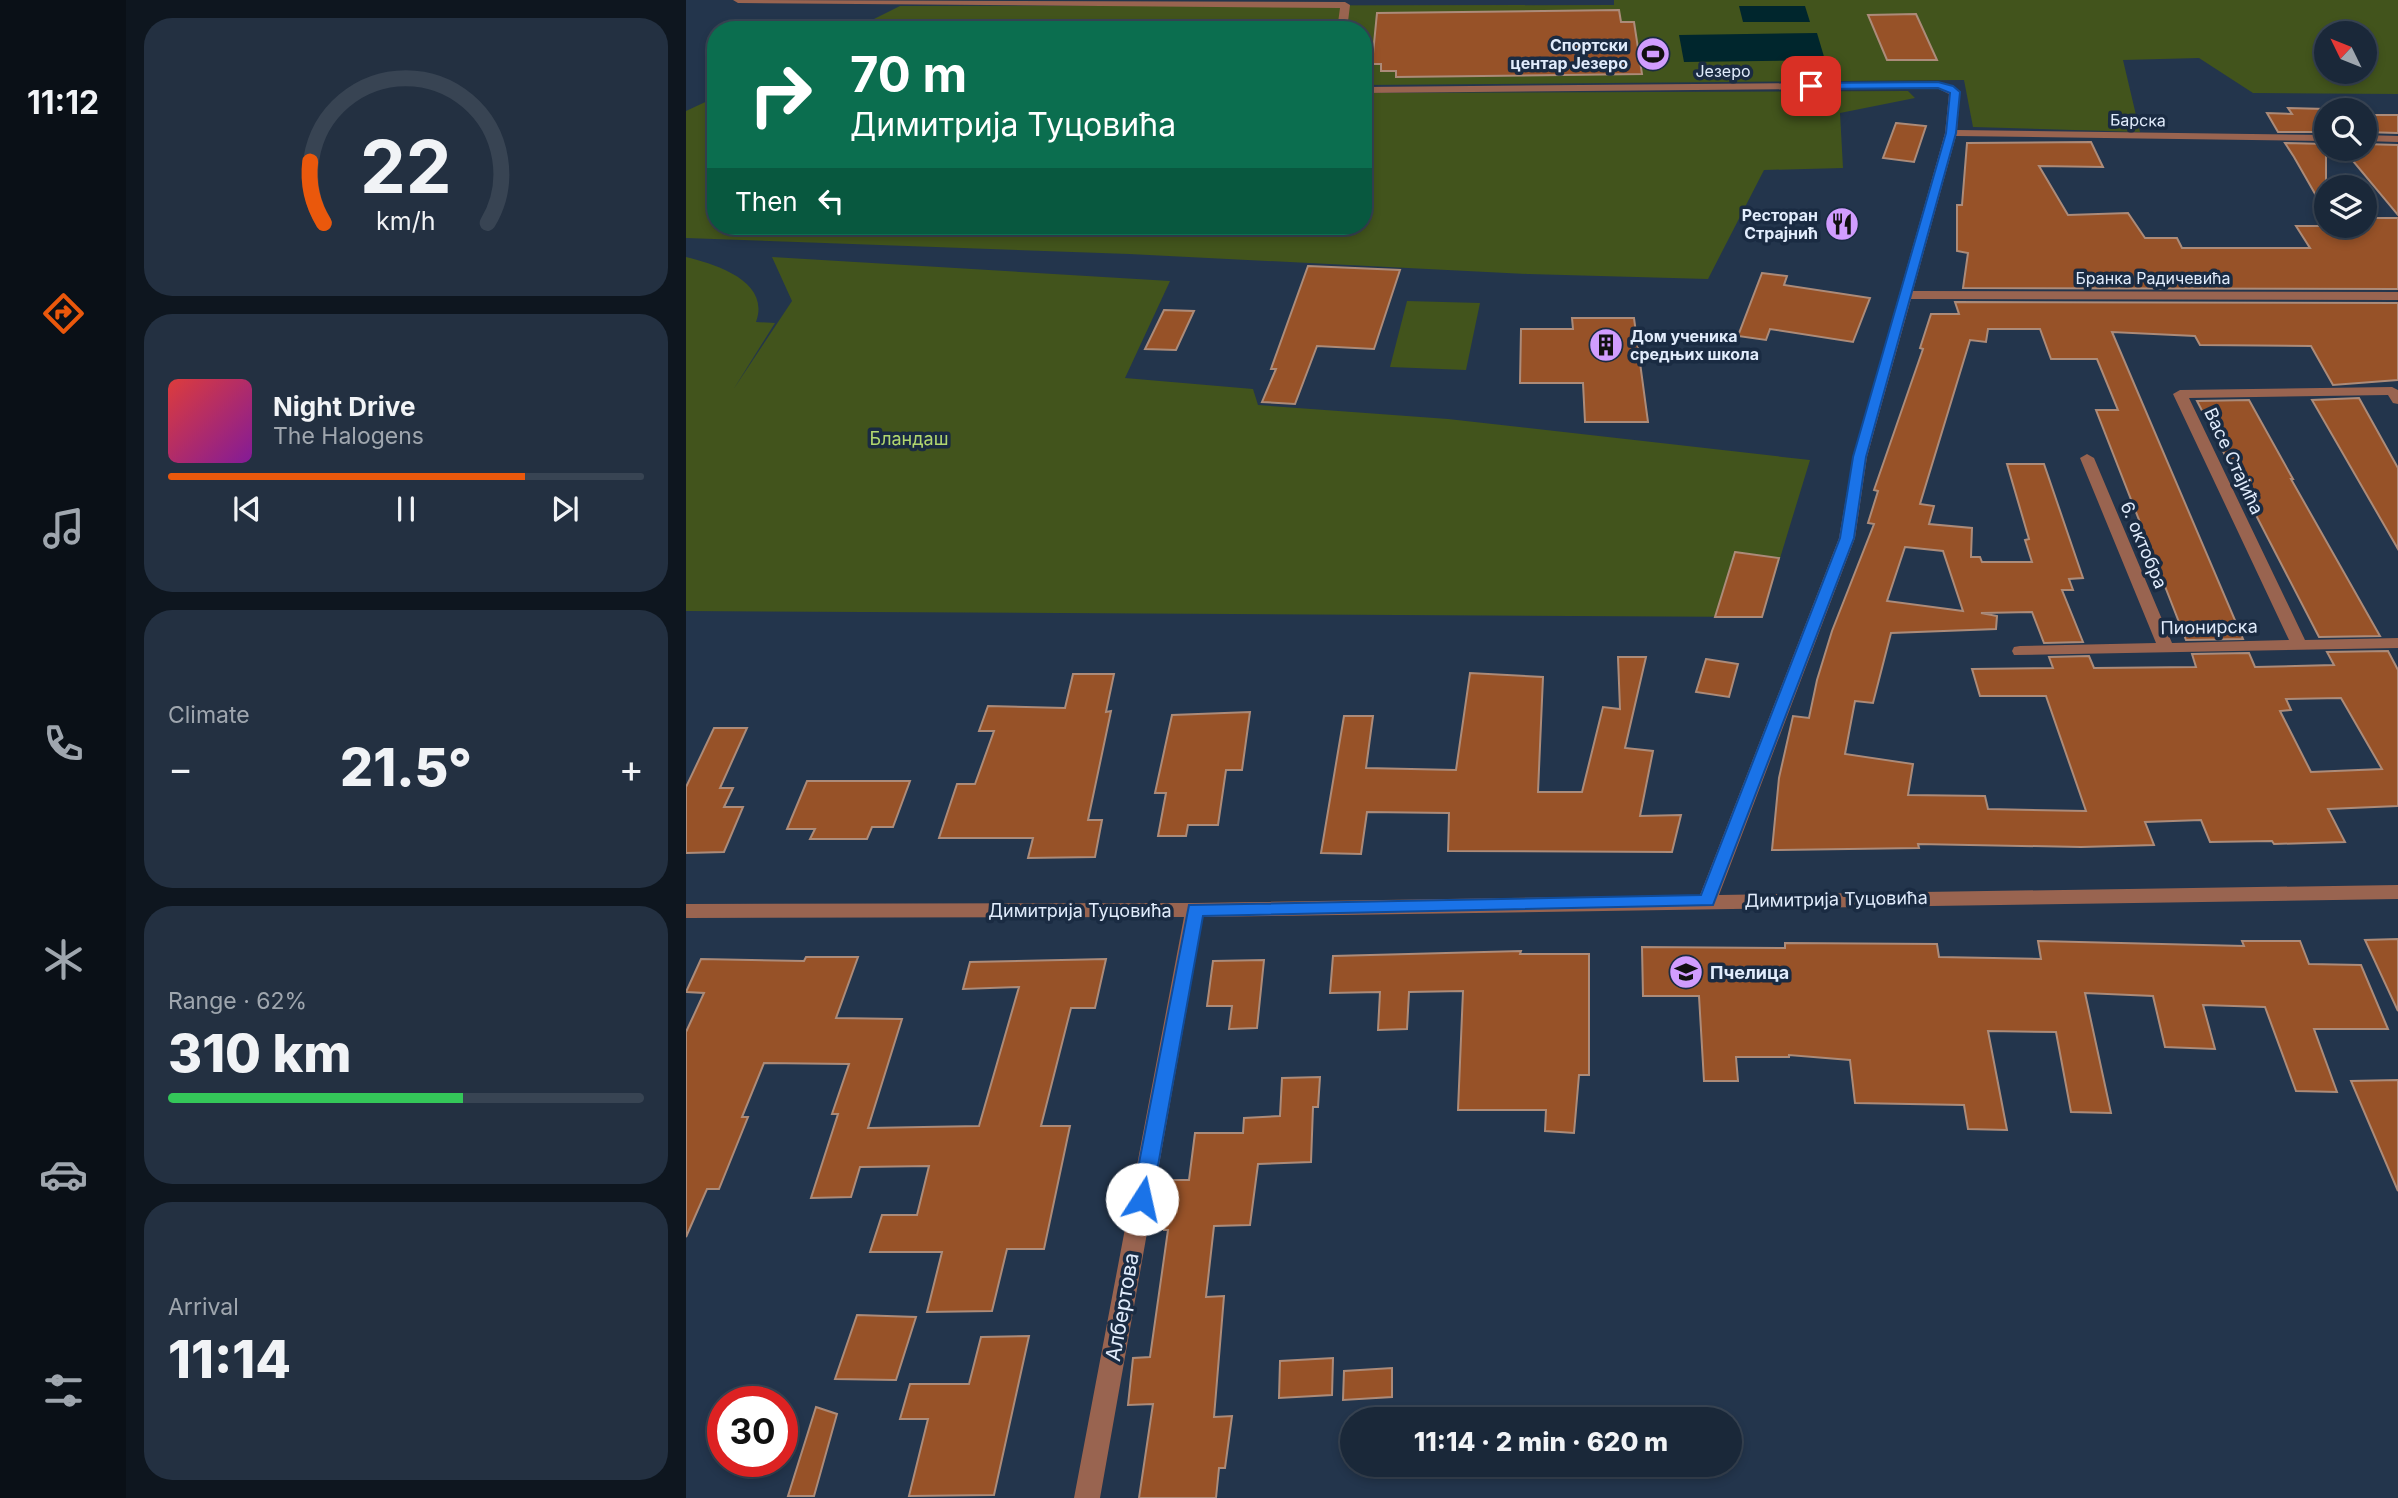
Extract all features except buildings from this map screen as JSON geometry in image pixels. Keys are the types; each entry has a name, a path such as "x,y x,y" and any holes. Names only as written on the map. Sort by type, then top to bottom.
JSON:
{"street":[{"path":"738,0 1345,5 1343,21"},
{"name":"Језеро","path":"1372,90 1938,85 1955,92 1951,133"},
{"path":"1707,901 1847,538 1860,457 1951,133"},
{"name":"Барска","path":"1951,133 2314,138"},
{"path":"2377,138 2398,139"},
{"name":"Бранка Радичевића","path":"1907,295 2398,296"},
{"name":"Васе Стајића","path":"2299,645 2180,394 2392,391 2398,400"},
{"name":"6. октобра","path":"2087,458 2165,647"},
{"name":"Пионирска","path":"2021,651 2398,643"},
{"name":"Димитрија Туцовића","path":"686,911 1195,910 2398,892"},
{"name":"Албертова","path":"1087,1498 1195,910"}],"green space":[{"path":"1614,0 2398,0 2398,94 2253,93 2199,58 2123,60 2140,132 1973,127 1964,80 1372,85 1372,21 870,21 900,6 1614,5"},
{"path":"1908,91 1915,98 1840,113 1843,168 1764,170 1708,279 1528,274 1129,254 686,238 686,111 707,101 707,235 1372,235 1372,93"},
{"name":"Бландаш","path":"686,257 711,264 738,277 748,285 755,296 758,308 756,322 775,323 733,390 792,301 772,257 1170,281 1125,378 1253,389 1258,405 1448,419 1810,460 1762,617 686,611"},
{"path":"1407,301 1480,303 1466,370 1390,367"}],"shaded area":[{"path":"1739,6 1805,6 1810,22 1743,22"},
{"path":"1817,33 1825,60 1684,62 1679,35"}],"place":[{"name":"Спортски центар Језеро","path":"1653,54"},
{"name":"Ресторан Страјнић","path":"1842,224"},
{"name":"Дом ученика средњих школа","path":"1606,345"},
{"name":"Пчелица","path":"1686,972"}],"route":[{"path":"1142,1199 1195,910 1707,901 1847,538 1860,457 1951,133 1955,92 1949,88 1938,85 1811,86"}]}
